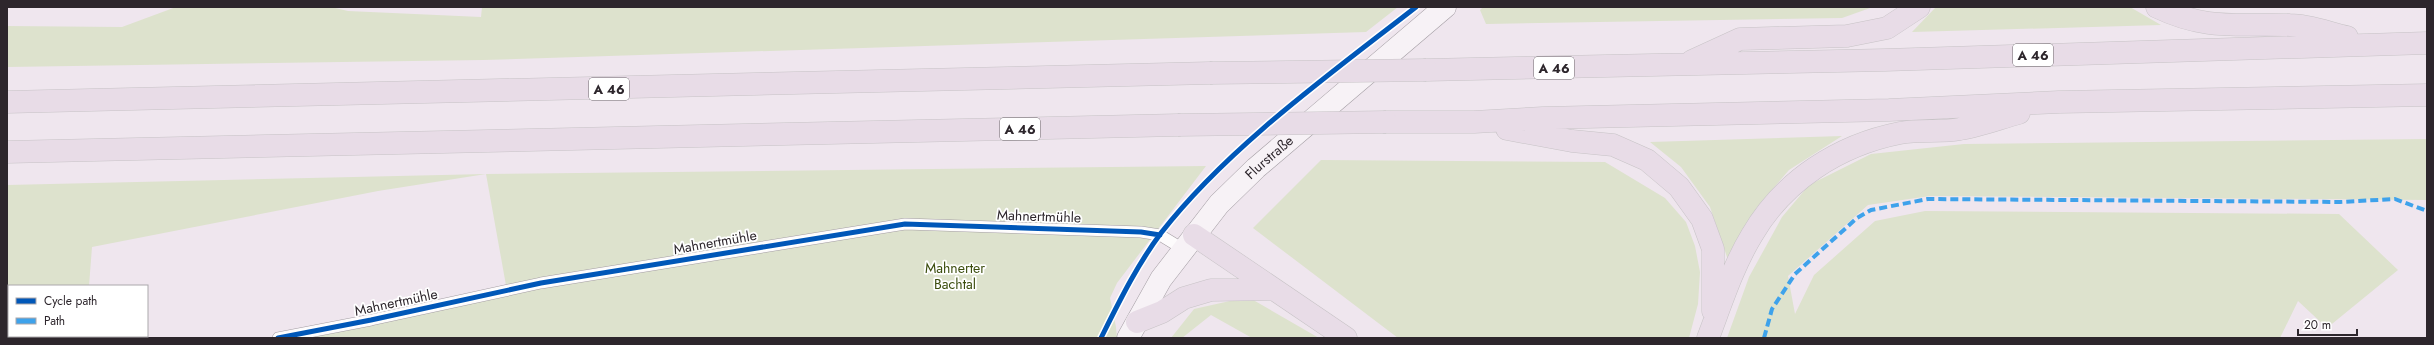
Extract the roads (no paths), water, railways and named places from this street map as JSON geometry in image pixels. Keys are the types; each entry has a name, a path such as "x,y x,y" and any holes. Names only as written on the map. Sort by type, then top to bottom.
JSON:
{"highway":[{"path":"1683,65 1740,39 1848,36 1887,28 1919,7"},
{"path":"2157,7 2201,24 2239,26 2292,25 2382,44"},
{"name":"A 46","path":"7,102 1210,74 1683,65 2427,43"},
{"name":"A 46","path":"7,152 1178,125 1474,122 1542,118 1888,110 2059,102 2427,95"},
{"path":"1710,331 1752,235 1772,206 1800,177 1818,165 1864,143 1901,132 1960,129 2059,102"},
{"path":"1474,122 1572,141 1613,145 1647,160 1679,187 1702,219 1713,249 1715,276 1710,331"},
{"path":"1188,242 1273,289 1346,338"},
{"path":"1133,330 1184,298 1211,290 1273,289"}],"main road":[{"name":"Flurstraße","path":"1133,330 1161,279 1188,242 1219,204 1256,168 1445,7"}],"lane":[{"name":"Mahnertmühle","path":"278,338 371,320 541,283 905,224 1141,232 1188,242"}],"park label":[{"name":"Mahnerter Bachtal","path":"955,276"}]}
